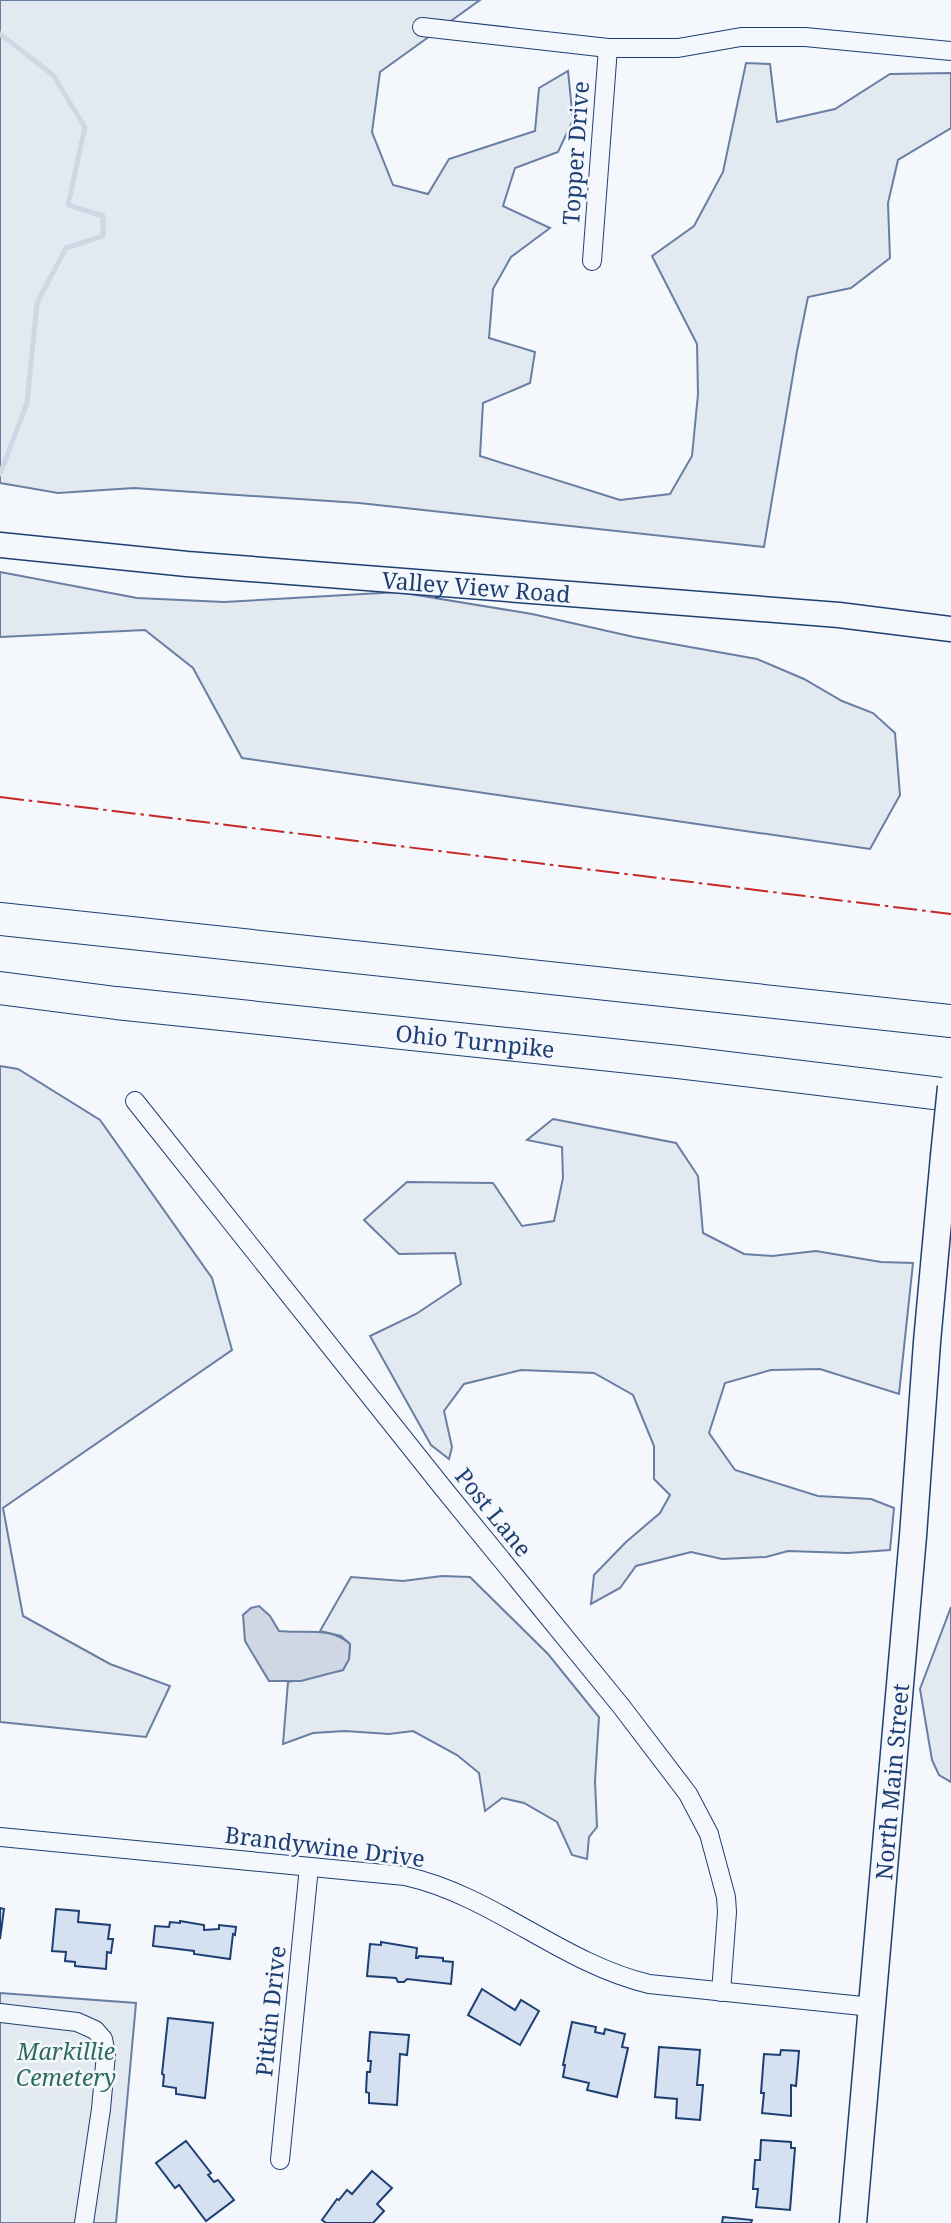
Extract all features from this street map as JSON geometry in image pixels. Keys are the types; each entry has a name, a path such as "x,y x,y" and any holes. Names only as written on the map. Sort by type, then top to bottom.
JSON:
{"highway":[{"path":"0,919 951,1021"},
{"name":"Ohio Turnpike","path":"0,988 125,1004 678,1062 951,1095"}],"main road":[{"name":"Valley View Road","path":"0,545 187,564 839,615 951,629"},
{"name":"North Main Street","path":"853,2223 951,1087"}],"street":[{"path":"422,27 608,48 678,48 741,37 805,37 951,51"},
{"name":"Topper Drive","path":"592,261 608,48"},
{"name":"Post Lane","path":"135,1101 434,1477 621,1706 688,1794 709,1834 724,1889 727,1912 721,1992"},
{"name":"Brandywine Drive","path":"0,1837 405,1876 432,1882 484,1905 589,1964 623,1978 649,1984 872,2007"},
{"name":"Pitkin Drive","path":"280,2160 309,1867"},
{"path":"0,2014 77,2022 95,2031 103,2039 106,2054 101,2109 84,2223"}],"green space":[{"path":"0,0 480,0 380,72 372,132 393,185 428,194 449,159 535,131 539,88 568,71 573,120 558,152 515,168 503,206 550,228 511,257 493,289 489,338 535,352 530,383 483,403 480,456 620,500 670,494 692,456 698,394 697,344 652,256 694,226 723,172 746,63 770,64 777,122 835,109 890,74 951,73 951,128 898,160 888,203 890,258 851,288 808,297 764,547 359,503 134,488 58,493 0,483"},
{"path":"0,572 137,598 224,602 398,592 532,614 634,637 757,659 804,679 842,701 873,713 895,733 900,795 870,849 242,758 193,668 145,630 0,637"},
{"path":"0,1066 18,1069 100,1120 212,1278 232,1350 3,1508 23,1616 110,1664 170,1686 146,1737 0,1722"},
{"path":"553,1119 676,1143 698,1176 703,1233 744,1254 772,1256 816,1251 881,1262 913,1263 899,1394 820,1369 771,1370 725,1383 709,1433 735,1470 818,1496 871,1499 894,1508 890,1550 848,1553 788,1551 766,1557 722,1559 691,1552 636,1566 620,1588 591,1604 594,1575 626,1542 660,1513 670,1495 654,1479 654,1446 633,1395 594,1373 521,1370 464,1384 444,1411 452,1447 449,1459 431,1445 370,1336 416,1314 461,1284 455,1253 399,1254 364,1220 407,1182 493,1183 522,1226 554,1221 563,1178 562,1147 527,1140"},
{"path":"442,1576 470,1577 548,1654 599,1717 595,1781 597,1827 589,1837 587,1859 572,1855 557,1822 524,1803 502,1798 485,1811 479,1773 457,1755 413,1731 389,1734 345,1731 313,1733 283,1744 288,1682 343,1670 349,1659 350,1644 341,1636 320,1631 351,1577 403,1581"},
{"path":"951,1607 951,1782 939,1775 932,1760 920,1689"},
{"name":"Markillie Cemetery","path":"0,1993 136,2003 116,2223 0,2223"}],"shaded area":[{"path":"259,1606 270,1616 279,1631 325,1633 342,1638 350,1644 349,1659 343,1670 301,1681 269,1681 245,1641 243,1615 251,1608"}],"building":[{"path":"0,1908 4,1909 0,1939"},
{"path":"56,1909 79,1911 78,1922 110,1925 108,1939 113,1939 111,1953 107,1952 106,1969 75,1966 75,1962 65,1961 66,1952 52,1951"},
{"path":"170,1922 204,1925 204,1930 219,1929 219,1925 236,1927 230,1959 153,1946 155,1926 169,1927"},
{"path":"381,1942 417,1948 416,1958 443,1958 443,1961 453,1962 451,1984 407,1979 398,1982 396,1978 367,1976 370,1944 381,1945"},
{"path":"482,1989 515,2010 521,2000 539,2011 520,2045 468,2015"},
{"path":"168,2018 213,2023 205,2098 176,2094 176,2088 163,2086"},
{"path":"572,2022 596,2027 595,2032 604,2034 605,2029 625,2034 622,2047 628,2048 617,2097 587,2090 589,2083 563,2077"},
{"path":"370,2032 409,2035 407,2055 400,2054 397,2105 369,2103 369,2093 366,2092 367,2072 370,2072 371,2061 368,2061"},
{"path":"659,2047 700,2050 697,2085 703,2085 700,2120 676,2118 677,2099 655,2097"},
{"path":"781,2050 799,2051 796,2086 791,2085 791,2116 762,2113 764,2054 780,2055"},
{"path":"761,2140 791,2142 791,2148 795,2148 790,2210 756,2207 758,2189 753,2189 755,2160 760,2160"},
{"path":"186,2141 211,2173 208,2175 214,2182 218,2180 234,2200 206,2221 179,2185 175,2188 156,2163"},
{"path":"372,2171 392,2188 377,2204 384,2211 373,2223 326,2223 322,2220 337,2199 347,2190 352,2194"},
{"path":"723,2217 752,2220 751,2223 722,2223"}],"waterway":[{"path":"0,34 53,75 85,127 68,205 103,216 103,236 66,248 37,303 27,403 0,474"}],"power":[{"path":"0,797 951,914"}]}
